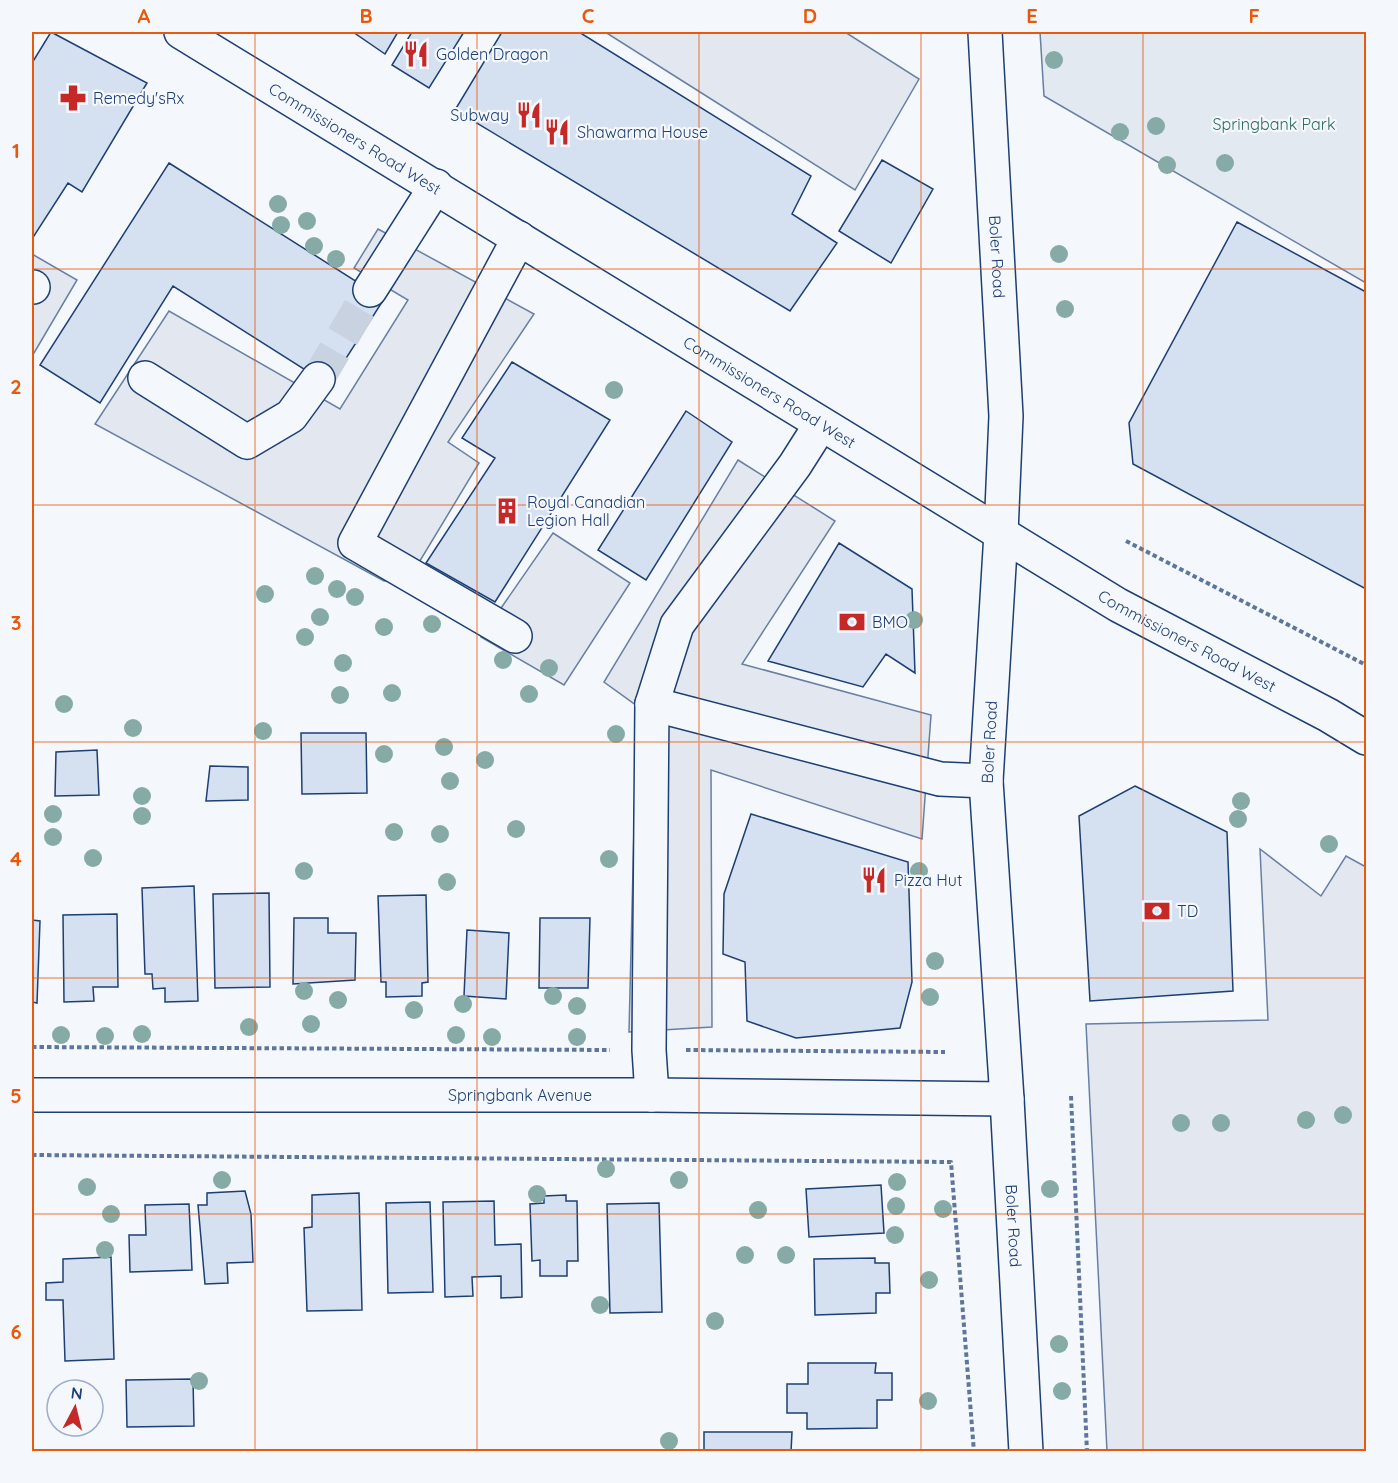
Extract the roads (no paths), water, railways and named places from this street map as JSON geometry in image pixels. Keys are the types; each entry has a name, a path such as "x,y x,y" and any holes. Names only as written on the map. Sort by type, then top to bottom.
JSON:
{"main road":[{"name":"Commissioners Road West","path":"181,32 1118,605 1328,715 1366,738"},
{"name":"Boler Road","path":"985,32 1006,416 986,780 1007,1099 1026,1452"},
{"path":"370,290 436,186"},
{"path":"515,636 354,543 519,238"},
{"path":"145,378 247,442 291,416 318,379"},
{"path":"652,1095 650,1050 651,704 677,625 795,465 821,424"},
{"path":"651,704 940,778 986,780"},
{"name":"Springbank Avenue","path":"32,1095 652,1095 1007,1099"}],"tunnel":[{"path":"318,379 370,290"}],"place":[{"name":"Golden Dragon","path":"416,54"},
{"name":"Remedy'sRx","path":"73,98"},
{"name":"Subway","path":"529,115"},
{"name":"Shawarma House","path":"557,132"},
{"name":"Royal Canadian Legion Hall","path":"507,511"},
{"name":"BMO","path":"852,622"},
{"name":"Pizza Hut","path":"874,880"},
{"name":"TD","path":"1157,911"}],"park label":[{"name":"Springbank Park","path":"1274,124"}]}
